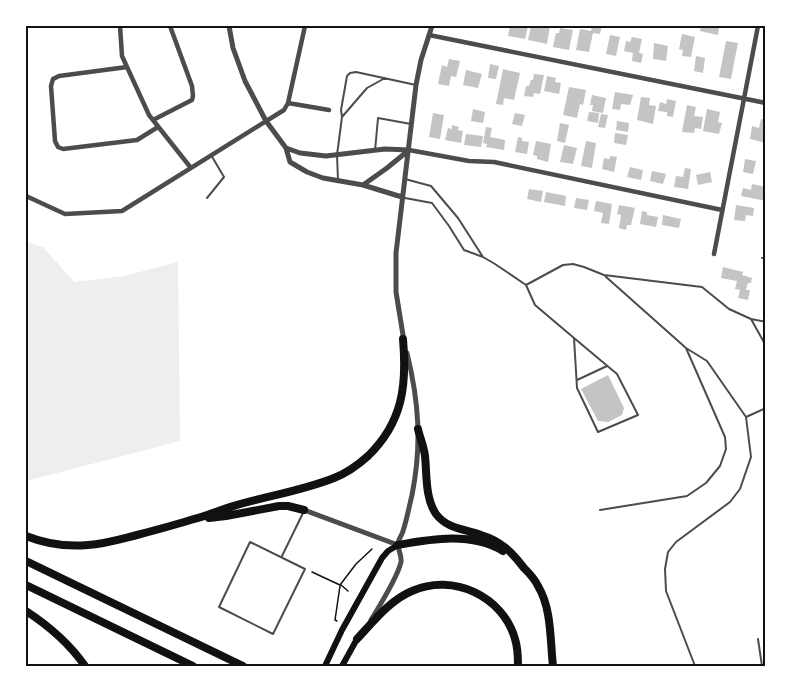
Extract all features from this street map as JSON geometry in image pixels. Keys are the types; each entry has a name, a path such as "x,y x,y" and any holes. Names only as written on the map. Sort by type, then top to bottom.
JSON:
{"highway":[{"path":"26,536 53,544 94,545 196,519 225,508 345,473 367,457 385,435 397,411 404,386 403,339"},
{"path":"418,429 424,453 429,496 437,515 451,526 481,535 503,545 513,553 538,585 550,626 553,666"},
{"path":"196,519 279,506 304,510"},
{"path":"398,545 445,538 469,540 500,549 524,568"},
{"path":"26,561 243,666"},
{"path":"26,585 193,666"},
{"path":"357,639 387,608 410,592 436,585 457,586 486,598 505,618 516,639 518,666"},
{"path":"26,610 64,640 85,666"},
{"path":"228,660 248,666"}],"main road":[{"path":"325,666 354,606 382,558 398,545"},
{"path":"342,666 357,639"}],"street":[{"path":"120,26 122,56 149,115 191,168"},
{"path":"153,120 192,100 193,96 192,86 170,26"},
{"path":"229,26 233,48 245,81 266,121 286,148 291,162 323,178 363,185 402,197"},
{"path":"26,196 65,214 122,210 191,168 284,110 288,103 305,26"},
{"path":"357,639 373,617 399,567 401,560 398,545 416,469 418,429 416,395 403,339 396,292 396,253 416,85 432,26"},
{"path":"714,254 758,26"},
{"path":"429,35 765,104"},
{"path":"127,67 59,76 53,79 51,86 55,141 58,147 63,149 137,140 158,127"},
{"path":"288,103 329,110"},
{"path":"286,148 300,153 326,156 385,149 409,150 469,161 494,162 722,210"},
{"path":"363,185 409,150"},
{"path":"304,510 398,545"}],"lane":[{"path":"339,180 337,155 346,76 350,72 356,72 416,85"},
{"path":"342,117 367,88 385,78"},
{"path":"375,151 378,118 411,124"},
{"path":"207,198 224,177 211,155"},
{"path":"405,179 431,186 458,218 483,257"},
{"path":"402,197 432,203 464,250 483,257 526,285 535,305 617,374 638,415 598,432 577,388 574,338"},
{"path":"526,285 563,265 573,264 604,275 702,287 729,309 750,319 765,322"},
{"path":"604,275 686,348 707,361 747,417 751,457 740,489 730,502 676,542 668,552 664,569 666,591 695,666"},
{"path":"750,319 765,346"},
{"path":"600,510 687,496 706,483 720,466 726,449 725,437 686,348"},
{"path":"576,380 607,366"},
{"path":"747,417 765,408"},
{"path":"281,557 304,510"},
{"path":"250,542 281,557 305,569 273,634 219,607 250,542"},
{"path":"758,639 762,666"}],"path":[{"path":"337,621 335,620 340,585 356,564 372,549"},
{"path":"305,569 348,591"}],"shaded area":[{"path":"26,242 43,247 74,282 124,276 178,262 180,441 26,481"}],"building":[{"path":"510,26 528,26 525,39 508,36"},
{"path":"531,26 550,26 547,44 528,40"},
{"path":"592,26 602,26 600,34 593,33 589,52 576,50 580,29 591,31"},
{"path":"701,26 719,27 718,35 700,31"},
{"path":"560,28 573,30 569,50 553,47 556,33 559,33"},
{"path":"682,34 695,37 691,57 682,56 683,50 679,49"},
{"path":"610,35 620,37 616,56 606,54"},
{"path":"632,37 642,39 639,53 643,54 641,63 632,61 633,53 624,51 626,41 630,42"},
{"path":"726,41 738,43 731,79 719,77"},
{"path":"654,43 668,46 666,61 653,59"},
{"path":"696,56 705,58 703,73 694,71"},
{"path":"449,59 460,61 456,77 451,76 449,86 438,84 442,65 447,67"},
{"path":"490,64 499,66 496,79 488,78"},
{"path":"503,69 520,73 514,100 504,98 503,105 496,104"},
{"path":"466,70 482,74 478,88 463,85"},
{"path":"534,74 544,75 540,94 534,93 533,97 524,96 526,86 529,86 533,80"},
{"path":"547,76 556,78 555,82 561,83 559,94 544,91"},
{"path":"569,87 586,90 577,118 563,115"},
{"path":"615,92 633,95 630,105 621,104 620,110 612,109"},
{"path":"592,95 606,98 603,113 592,111 593,105 590,105"},
{"path":"641,97 650,98 649,105 656,106 653,124 637,120"},
{"path":"667,99 676,101 673,117 667,116 667,112 658,111 660,102 666,104"},
{"path":"687,105 696,107 694,116 703,117 701,129 695,128 694,133 682,132"},
{"path":"473,109 485,112 483,123 471,121"},
{"path":"707,109 720,112 718,122 722,123 719,134 703,131"},
{"path":"589,112 599,113 598,123 587,121"},
{"path":"433,113 444,115 440,139 429,137"},
{"path":"515,113 525,115 522,126 512,124"},
{"path":"601,114 608,115 605,128 598,127"},
{"path":"761,119 766,120 766,143 750,139 752,126 759,128"},
{"path":"617,121 629,123 628,132 616,130"},
{"path":"560,123 569,125 565,143 557,141"},
{"path":"452,125 463,131 461,143 445,140 448,128 452,129"},
{"path":"486,127 492,128 490,137 505,140 504,150 486,147 487,144 483,143"},
{"path":"615,133 628,135 626,145 614,143"},
{"path":"466,134 483,136 481,147 464,145"},
{"path":"518,137 522,138 522,141 529,142 527,154 515,152"},
{"path":"536,141 551,144 548,162 537,159 537,156 533,155"},
{"path":"586,141 596,143 592,168 581,166"},
{"path":"564,145 577,148 573,164 560,162"},
{"path":"610,156 617,157 614,172 602,169 604,158 610,159"},
{"path":"745,159 756,161 753,174 743,172"},
{"path":"630,167 643,170 641,180 627,177"},
{"path":"685,168 691,169 688,189 674,187 676,176 683,177"},
{"path":"652,171 666,174 663,184 650,181"},
{"path":"710,172 712,182 698,185 696,175"},
{"path":"752,184 766,187 766,201 741,196 743,188 751,190"},
{"path":"529,189 543,191 541,202 527,199"},
{"path":"546,192 566,196 565,206 544,202"},
{"path":"576,198 589,200 587,210 574,208"},
{"path":"596,201 612,204 609,224 601,223 603,213 594,211"},
{"path":"619,205 635,208 631,225 627,225 626,230 619,228 621,215 617,214"},
{"path":"736,205 754,208 753,216 746,215 745,221 734,220"},
{"path":"642,211 647,212 647,215 658,217 656,227 640,224"},
{"path":"663,215 681,219 679,228 662,225"},
{"path":"723,267 743,272 742,275 752,278 746,290 750,290 748,300 738,298 740,290 735,289 737,281 721,278"},
{"path":"608,375 624,408 622,415 608,422 598,421 581,389"}]}
